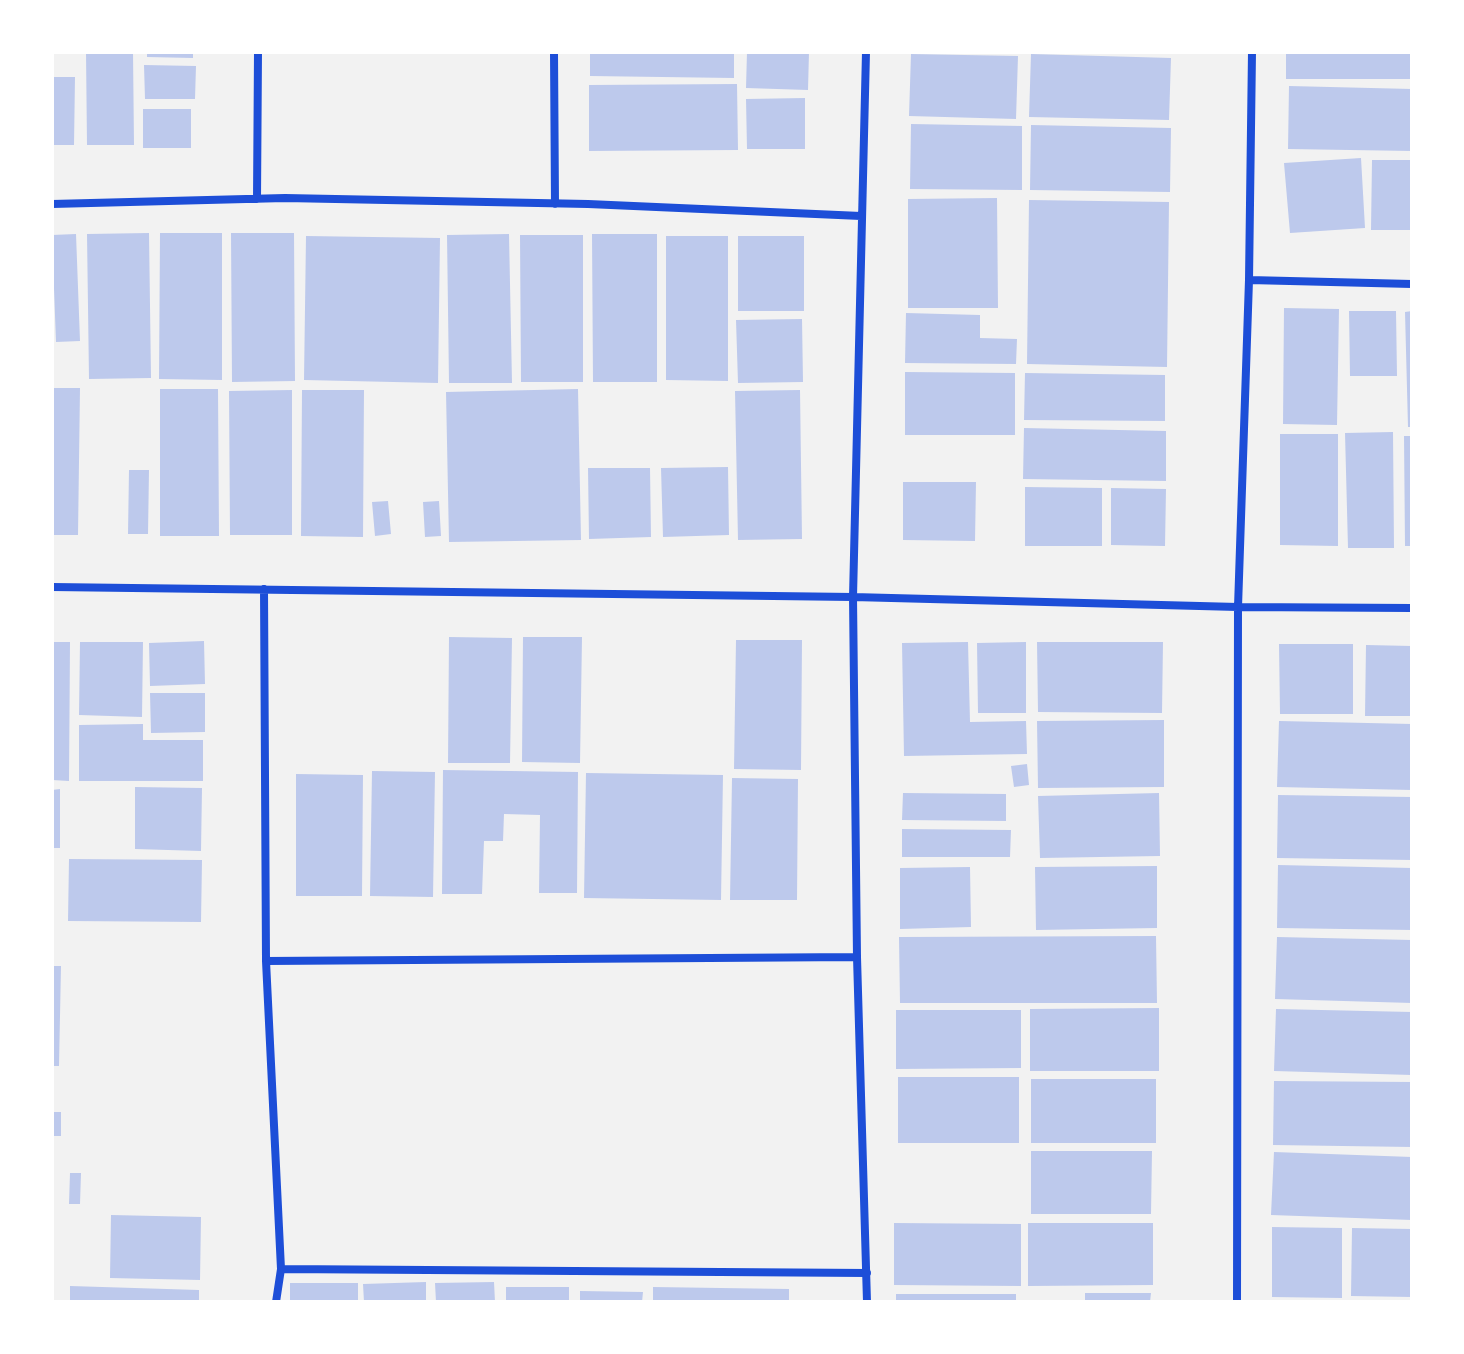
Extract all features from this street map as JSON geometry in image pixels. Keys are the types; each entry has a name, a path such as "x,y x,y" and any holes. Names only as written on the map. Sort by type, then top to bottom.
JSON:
{"street":[{"path":"257,199 258,52"},
{"path":"554,52 555,204"},
{"path":"866,52 853,597 857,957 867,1302"},
{"path":"1237,1302 1238,607 1249,280 1252,52"},
{"path":"52,204 257,199 555,204 861,216"},
{"path":"1249,280 1412,284"},
{"path":"52,587 1412,608"},
{"path":"264,589 266,961 281,1269 276,1302"},
{"path":"266,961 857,957"},
{"path":"281,1269 867,1273"}],"building":[{"path":"86,52 133,52 134,145 87,145"},
{"path":"147,52 193,52 193,58 147,57"},
{"path":"590,52 734,52 734,78 590,76"},
{"path":"747,52 809,52 808,90 746,88"},
{"path":"1286,52 1412,52 1412,79 1286,79"},
{"path":"911,54 1018,56 1016,119 909,116"},
{"path":"1031,54 1171,58 1169,120 1029,117"},
{"path":"144,65 196,66 195,99 145,99"},
{"path":"52,77 75,77 74,145 52,145"},
{"path":"737,84 738,150 589,151 589,85"},
{"path":"1289,86 1412,89 1412,151 1288,149"},
{"path":"805,98 805,149 747,149 746,99"},
{"path":"143,109 191,109 191,148 143,148"},
{"path":"911,124 1022,126 1022,190 910,189"},
{"path":"1031,125 1171,128 1170,192 1030,190"},
{"path":"1361,158 1365,228 1290,233 1284,163"},
{"path":"1372,160 1412,160 1412,230 1371,230"},
{"path":"997,198 998,308 908,308 908,199"},
{"path":"1029,200 1169,202 1167,367 1027,364"},
{"path":"149,233 151,378 89,379 87,234"},
{"path":"160,233 222,233 222,380 159,379"},
{"path":"231,233 294,233 295,381 232,382"},
{"path":"76,234 80,341 56,342 52,235"},
{"path":"509,234 512,383 449,383 447,235"},
{"path":"592,234 657,234 657,382 593,382"},
{"path":"520,235 583,235 583,382 521,382"},
{"path":"306,236 440,238 438,383 304,380"},
{"path":"666,236 728,236 728,381 666,380"},
{"path":"738,236 804,236 804,311 738,311"},
{"path":"1284,308 1339,309 1337,425 1283,424"},
{"path":"1349,311 1396,311 1397,376 1350,376"},
{"path":"1412,311 1412,427 1408,427 1405,312"},
{"path":"906,313 980,315 980,338 1017,339 1016,364 905,363"},
{"path":"802,319 803,382 738,383 736,320"},
{"path":"905,372 1015,373 1015,435 905,435"},
{"path":"1025,373 1165,375 1165,421 1024,420"},
{"path":"52,388 80,388 78,535 52,535"},
{"path":"160,389 218,389 219,536 160,536"},
{"path":"578,389 581,540 449,542 446,392"},
{"path":"292,390 292,535 230,535 229,391"},
{"path":"302,390 364,390 363,537 301,536"},
{"path":"800,390 802,539 738,540 735,391"},
{"path":"1024,428 1166,431 1166,481 1023,479"},
{"path":"1393,432 1394,548 1348,548 1345,433"},
{"path":"1280,434 1338,434 1338,546 1280,545"},
{"path":"1404,436 1412,436 1412,546 1405,546"},
{"path":"728,467 729,535 663,537 661,468"},
{"path":"588,468 650,468 651,537 589,539"},
{"path":"129,470 149,470 148,534 128,534"},
{"path":"903,482 976,482 975,541 903,540"},
{"path":"1025,487 1102,488 1102,546 1025,546"},
{"path":"1111,488 1166,489 1165,546 1111,545"},
{"path":"388,501 391,534 375,536 372,502"},
{"path":"439,501 441,536 425,537 423,502"},
{"path":"449,637 512,638 510,763 448,763"},
{"path":"523,637 582,637 580,763 522,762"},
{"path":"736,640 802,640 801,770 734,769"},
{"path":"204,641 205,684 150,686 149,643"},
{"path":"52,642 70,642 69,781 52,780"},
{"path":"80,642 143,642 142,717 79,715"},
{"path":"968,642 970,722 1026,721 1027,754 904,756 902,643"},
{"path":"1026,642 1026,713 978,713 977,643"},
{"path":"1037,642 1163,642 1162,713 1038,712"},
{"path":"1279,644 1353,644 1353,714 1280,714"},
{"path":"1366,645 1412,646 1412,716 1365,716"},
{"path":"150,693 205,693 205,732 151,733"},
{"path":"1164,720 1164,787 1038,788 1037,721"},
{"path":"1279,721 1412,724 1412,790 1277,787"},
{"path":"143,724 143,740 203,740 203,781 79,781 79,725"},
{"path":"1027,764 1029,785 1014,787 1011,766"},
{"path":"443,770 578,772 577,893 539,893 540,815 504,814 503,841 484,841 482,894 442,894"},
{"path":"372,771 435,772 433,897 370,896"},
{"path":"586,773 723,775 721,900 584,898"},
{"path":"296,774 363,775 362,896 296,896"},
{"path":"732,778 798,779 797,900 730,900"},
{"path":"135,787 202,788 201,851 135,849"},
{"path":"60,789 60,848 52,848 52,790"},
{"path":"903,793 1006,794 1006,821 902,820"},
{"path":"1159,793 1160,856 1040,858 1038,796"},
{"path":"1278,795 1412,797 1412,860 1277,858"},
{"path":"902,829 1011,830 1010,857 902,857"},
{"path":"69,859 202,860 201,922 68,921"},
{"path":"1278,865 1412,868 1412,930 1277,928"},
{"path":"1157,866 1157,928 1036,930 1035,867"},
{"path":"970,867 971,927 900,929 900,868"},
{"path":"1156,936 1157,1003 900,1003 899,937"},
{"path":"1277,937 1412,940 1412,1003 1275,999"},
{"path":"52,966 61,966 59,1066 52,1066"},
{"path":"1159,1008 1159,1071 1030,1071 1030,1009"},
{"path":"1276,1009 1412,1012 1412,1075 1274,1071"},
{"path":"896,1010 1021,1010 1021,1068 896,1069"},
{"path":"898,1077 1019,1077 1019,1143 898,1143"},
{"path":"1031,1079 1156,1079 1156,1143 1031,1143"},
{"path":"1274,1081 1412,1082 1412,1147 1273,1145"},
{"path":"52,1112 61,1112 61,1136 52,1136"},
{"path":"1031,1151 1152,1151 1151,1214 1031,1214"},
{"path":"1274,1152 1412,1157 1412,1220 1271,1215"},
{"path":"70,1173 81,1173 80,1204 69,1204"},
{"path":"111,1215 201,1217 200,1280 110,1278"},
{"path":"894,1223 1021,1224 1021,1286 894,1285"},
{"path":"1028,1223 1153,1223 1153,1285 1028,1286"},
{"path":"1272,1227 1342,1228 1342,1298 1272,1297"},
{"path":"1352,1228 1412,1229 1412,1297 1351,1296"},
{"path":"426,1282 426,1302 364,1302 363,1284"},
{"path":"494,1282 495,1302 436,1302 435,1283"},
{"path":"290,1283 358,1283 358,1302 290,1302"},
{"path":"70,1286 199,1290 199,1302 70,1302"},
{"path":"506,1287 569,1287 569,1302 506,1302"},
{"path":"653,1287 789,1289 789,1302 653,1302"},
{"path":"580,1291 643,1292 642,1302 580,1302"},
{"path":"1085,1293 1151,1293 1150,1302 1085,1302"},
{"path":"896,1294 1016,1294 1016,1302 896,1302"}]}
